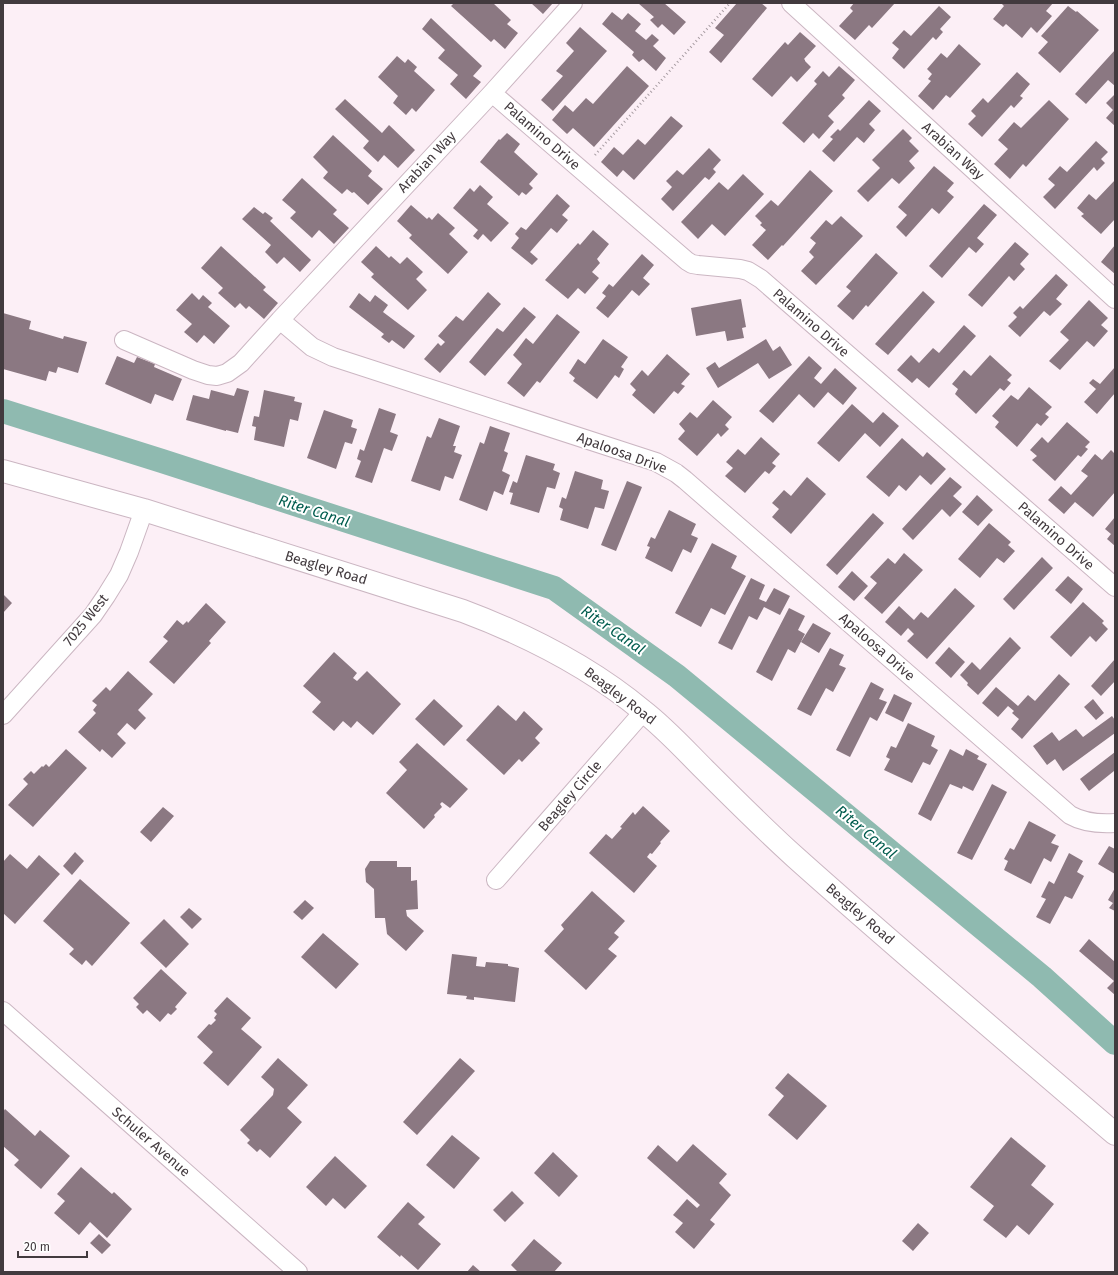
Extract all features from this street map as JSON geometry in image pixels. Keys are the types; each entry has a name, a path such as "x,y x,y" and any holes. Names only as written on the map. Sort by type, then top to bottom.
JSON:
{"street":[{"name":"Arabian Way","path":"280,320 492,93 573,3"},
{"name":"Arabian Way","path":"791,3 1115,299"},
{"name":"Palamino Drive","path":"492,93 687,261 698,265 748,271 761,279 1115,588"},
{"path":"124,340 193,370 208,375 217,376 227,373 241,363 280,320"},
{"name":"Apaloosa Drive","path":"280,320 312,347 333,357 645,458 656,462 676,474 685,480 1070,815 1078,820 1087,822 1115,823"},
{"name":"Beagley Road","path":"3,471 144,510 463,611 499,624 534,640 567,658 598,677 644,711 794,856 1115,1134"},
{"name":"7025 West","path":"3,715 93,615 118,575 129,552 144,510"},
{"name":"Beagley Circle","path":"496,880 644,711"},
{"name":"Schuler Avenue","path":"3,1011 298,1272"}],"path":[{"path":"581,170 730,3"}],"building":[{"path":"454,3 493,3 511,20 507,24 518,33 505,49 494,39 491,42 451,6"},
{"path":"531,3 553,3 543,14"},
{"path":"638,3 664,3 686,22 674,35 662,24 658,28 650,20 654,17"},
{"path":"737,3 761,3 767,8 721,63 709,52 724,35 715,28"},
{"path":"854,3 895,3 872,28 869,25 855,40 839,26 853,11 850,8"},
{"path":"1001,3 1053,3 1046,11 1052,16 1037,33 1031,27 1022,38 1006,24 1003,27 993,19 1004,6"},
{"path":"939,6 951,17 940,29 943,32 936,40 933,37 904,69 892,58 899,49 892,43 904,30 911,36"},
{"path":"1068,6 1076,12 1077,11 1099,30 1060,73 1038,53 1048,42 1041,36"},
{"path":"612,12 622,20 628,13 641,24 635,31 646,40 652,34 659,40 653,46 666,58 656,71 643,59 639,62 632,55 634,52 602,24"},
{"path":"431,18 482,66 473,76 481,82 466,99 450,84 458,75 438,58 445,50 422,29"},
{"path":"580,27 607,51 553,111 541,100 563,76 556,71 574,51 566,43"},
{"path":"800,32 816,46 804,59 811,67 797,82 791,76 772,97 752,79 785,42 788,45"},
{"path":"959,44 981,64 950,98 946,95 933,110 918,96 931,81 928,79 932,74 927,69 941,53 947,58"},
{"path":"1115,50 1115,86 1108,80 1086,104 1075,94"},
{"path":"397,56 405,63 408,59 417,67 414,71 435,90 416,112 412,108 406,115 393,103 398,96 378,77"},
{"path":"627,66 649,86 594,147 573,128 567,134 552,120 565,105 573,112 586,98 593,104"},
{"path":"839,66 855,80 842,95 845,98 828,116 834,122 819,139 813,133 804,143 782,123 817,84 814,81 823,71 829,77"},
{"path":"1017,72 1030,84 1020,96 1023,98 1014,108 1011,105 982,137 968,124 976,116 971,111 983,98 988,103"},
{"path":"1115,94 1115,126 1106,118 1113,110 1106,103"},
{"path":"345,99 382,133 389,125 415,150 398,168 384,155 378,162 363,148 369,141 335,109"},
{"path":"869,100 881,111 869,124 875,130 864,143 857,137 834,162 822,151 833,139 830,137 838,129 840,131"},
{"path":"1049,100 1069,119 1026,167 1023,164 1010,179 994,164 1008,149 998,140 1014,122 1021,128"},
{"path":"671,116 683,126 634,180 623,170 617,177 601,162 614,147 623,155 638,139 645,145"},
{"path":"903,129 912,138 909,141 919,151 909,161 915,168 899,184 892,178 868,202 857,191 880,168 872,160"},
{"path":"507,133 520,144 514,152 538,174 529,184 533,188 526,195 522,192 519,196 480,162 499,139 500,140"},
{"path":"333,135 372,171 368,176 383,189 368,205 354,192 352,193 347,189 342,194 323,178 328,172 313,157"},
{"path":"1096,141 1108,152 1101,159 1105,163 1097,171 1094,167 1055,209 1043,197 1055,185 1048,179 1060,166 1067,172"},
{"path":"709,148 721,160 713,169 716,172 709,180 705,177 673,211 661,199 672,187 666,181 677,170 683,175"},
{"path":"934,166 954,183 947,191 954,197 939,214 932,208 906,237 896,227 907,215 898,207"},
{"path":"810,170 833,191 783,246 782,245 768,260 752,245 766,230 760,225 762,223 755,216 771,200 778,206"},
{"path":"743,174 764,194 725,236 712,224 698,239 681,222 719,182 728,190"},
{"path":"302,178 337,210 333,214 349,228 334,244 319,230 312,238 290,218 296,212 282,200"},
{"path":"1115,180 1115,219 1101,234 1081,216 1084,214 1077,208 1089,194 1096,200"},
{"path":"480,185 493,197 487,204 509,223 491,242 483,234 478,240 473,236 478,230 453,208 470,188 474,192"},
{"path":"557,194 570,206 562,215 568,220 557,233 551,228 530,252 538,259 532,265 511,248 519,238 515,234 521,227 526,230"},
{"path":"984,204 997,215 977,238 984,244 976,253 969,247 942,278 929,266"},
{"path":"411,205 427,219 429,217 432,220 438,213 455,228 449,234 468,252 448,274 409,238 412,235 397,221"},
{"path":"254,207 263,214 265,212 273,218 270,221 311,260 300,272 284,257 277,264 265,252 271,245 242,219"},
{"path":"841,216 863,236 816,285 801,271 814,257 809,252 816,243 810,238 826,220 832,225"},
{"path":"593,230 609,244 597,259 600,263 592,272 599,278 585,294 578,288 568,299 545,280 578,243 580,245"},
{"path":"1015,242 1029,254 1020,264 1025,269 1014,281 1009,276 982,307 968,295"},
{"path":"1115,245 1115,274 1101,262"},
{"path":"221,246 266,287 263,290 278,303 264,319 249,306 246,309 240,303 235,308 218,293 223,288 201,268"},
{"path":"376,246 389,258 391,256 400,264 407,257 423,272 416,279 427,290 408,310 371,277 374,274 361,262"},
{"path":"876,253 898,273 868,307 866,305 853,320 837,306 851,291 846,287"},
{"path":"642,254 654,265 643,278 650,284 639,296 632,290 608,318 596,308 606,296 602,293 609,284 613,287"},
{"path":"1056,274 1068,285 1056,299 1062,304 1050,316 1044,311 1020,337 1008,326 1017,317 1013,313 1020,306 1023,309"},
{"path":"923,291 935,302 888,355 875,344"},
{"path":"488,292 501,304 440,373 424,359 438,343 441,346 445,342 438,336 456,316 463,321"},
{"path":"192,293 199,300 203,295 212,303 208,307 230,326 214,344 204,335 197,343 184,332 192,324 176,310"},
{"path":"359,293 370,302 375,295 388,305 383,312 415,336 404,349 392,340 389,343 381,337 384,334 349,307"},
{"path":"741,299 746,327 742,328 744,338 727,341 725,331 696,336 691,308"},
{"path":"1089,300 1108,318 1101,325 1108,331 1094,347 1087,341 1060,370 1049,361 1069,340 1060,332"},
{"path":"524,307 536,317 485,376 469,362 497,328 503,332"},
{"path":"3,313 31,321 29,329 63,339 64,336 87,342 78,373 58,367 56,373 49,371 46,381 3,369"},
{"path":"557,314 580,332 540,383 537,381 524,397 507,383 522,364 513,355 526,338 533,344"},
{"path":"964,325 976,336 929,388 917,378 912,383 897,370 911,355 919,363 933,348 939,353"},
{"path":"603,339 628,357 621,367 624,369 619,378 615,375 597,399 573,381 575,378 569,373 578,359 585,364"},
{"path":"766,339 773,351 780,346 792,365 769,379 758,363 718,388 706,368 715,362 719,368"},
{"path":"667,354 690,374 681,384 685,386 678,394 674,391 654,414 632,395 636,390 630,384 642,370 648,376"},
{"path":"990,355 1012,375 1007,380 1011,383 1004,391 1000,388 976,414 955,394 958,389 952,384 964,370 971,376"},
{"path":"117,356 134,363 137,357 155,364 154,367 182,379 173,401 155,394 151,404 105,384"},
{"path":"809,356 822,368 814,378 821,384 835,368 857,388 843,405 828,392 814,408 799,394 773,423 759,411"},
{"path":"1115,367 1115,393 1097,414 1084,402 1096,389 1089,383 1093,379 1100,384"},
{"path":"1029,387 1052,407 1045,414 1049,417 1041,426 1037,423 1017,447 995,427 999,422 992,416 1011,395 1018,400"},
{"path":"237,388 249,391 238,433 186,420 193,395 209,399 211,390 234,396"},
{"path":"264,390 295,397 294,401 302,403 298,421 290,419 284,447 254,440 256,427 252,426 254,416 259,417"},
{"path":"713,400 732,417 725,425 729,429 721,437 718,433 697,456 678,439 685,431 679,424 690,412 697,418"},
{"path":"852,404 873,423 883,412 899,426 880,447 865,433 839,462 817,443"},
{"path":"379,408 396,414 390,432 398,435 392,451 384,448 372,483 355,477 361,461 357,459 360,449 364,451"},
{"path":"324,410 353,420 351,427 357,429 352,444 345,442 336,469 307,458"},
{"path":"439,418 460,426 453,446 456,446 454,452 462,455 453,479 445,476 440,491 411,481 427,436 431,438"},
{"path":"1067,422 1090,442 1085,447 1088,449 1081,457 1078,455 1055,481 1032,460 1037,456 1030,450 1042,437 1048,443"},
{"path":"490,426 510,433 504,451 508,453 502,471 510,475 503,495 494,491 487,511 459,500 480,442 484,444"},
{"path":"761,437 780,454 772,463 776,466 769,474 765,471 745,493 725,476 733,468 726,462 738,449 745,455"},
{"path":"902,438 923,457 927,452 946,469 931,485 920,475 906,491 899,485 889,497 866,477"},
{"path":"1111,450 1115,454 1115,492 1093,517 1075,502 1064,514 1048,500 1061,486 1071,495 1088,476 1081,471 1095,454 1102,460"},
{"path":"526,455 555,464 553,470 560,473 555,489 547,487 539,513 510,504 513,493 509,492 513,481 517,483"},
{"path":"575,471 603,480 601,489 609,491 604,509 595,507 588,529 560,520 563,509 559,507 562,497 566,499"},
{"path":"807,477 826,494 791,534 772,517 779,509 772,503 784,490 791,496"},
{"path":"950,477 962,487 953,496 962,504 950,517 942,509 913,540 902,529"},
{"path":"627,481 642,487 616,551 601,545"},
{"path":"977,495 993,510 978,526 962,512"},
{"path":"669,510 696,524 691,535 698,538 691,553 683,549 672,572 645,558 650,547 647,546 651,537 655,539"},
{"path":"873,513 884,523 837,575 826,565"},
{"path":"1115,517 1115,546 1107,539 1111,534 1105,529"},
{"path":"989,523 1011,542 1008,545 1015,551 1004,563 997,558 980,578 958,559"},
{"path":"712,543 737,556 731,568 746,576 725,615 711,608 701,627 675,613"},
{"path":"904,553 923,570 882,614 864,598 877,583 870,577 888,558 895,564"},
{"path":"1042,557 1053,568 1014,610 1003,599"},
{"path":"852,571 868,586 854,601 838,587"},
{"path":"1068,576 1083,589 1071,604 1055,590"},
{"path":"751,578 765,585 759,599 766,602 774,588 790,596 780,615 764,607 757,620 749,616 732,650 718,643"},
{"path":"955,588 975,606 927,659 907,641 914,634 908,628 901,636 885,622 899,606 914,620 921,612 928,618"},
{"path":"3,594 12,603 3,613"},
{"path":"1083,602 1104,621 1102,623 1108,629 1096,642 1090,636 1071,657 1050,637"},
{"path":"206,603 226,622 209,641 211,643 174,684 149,662 168,641 163,637 177,620 183,625 187,621 188,623"},
{"path":"789,608 805,616 798,630 805,634 795,653 788,649 772,681 756,672"},
{"path":"813,623 831,633 819,653 801,642"},
{"path":"1010,637 1021,648 978,695 967,685 968,683 960,675 972,662 980,670"},
{"path":"949,647 965,662 951,678 935,663"},
{"path":"830,648 844,655 839,665 846,668 833,692 826,688 811,716 797,709"},
{"path":"334,652 357,673 353,678 357,681 367,671 401,704 373,735 357,721 351,728 343,721 334,731 312,712 321,702 303,686"},
{"path":"1115,659 1115,681 1101,696 1091,686"},
{"path":"128,671 153,694 138,710 146,718 135,730 127,723 117,734 126,743 112,758 102,749 100,752 78,732 96,713 93,710 97,705 92,701 106,687 110,691"},
{"path":"1059,674 1070,684 1022,739 1011,729 1019,719 1012,713 1014,711 1008,706 998,717 982,703 996,687 1018,706 1028,695 1035,701"},
{"path":"871,682 884,689 879,699 887,702 877,721 870,717 850,757 836,750"},
{"path":"894,694 912,703 903,722 885,713"},
{"path":"434,699 463,726 444,746 415,719"},
{"path":"1093,699 1104,713 1096,720 1084,707"},
{"path":"498,705 516,721 524,711 543,729 535,738 540,743 522,762 519,759 504,775 466,740"},
{"path":"1112,716 1115,720 1115,733 1063,771 1055,759 1047,765 1033,746 1052,732 1059,741 1076,729 1083,737"},
{"path":"908,723 935,736 931,746 938,750 930,765 923,762 912,783 884,770 890,759 886,757 891,746 896,748"},
{"path":"417,743 468,789 450,808 442,802 440,804 442,807 424,829 386,793 407,770 399,762"},
{"path":"66,749 87,768 33,827 8,805 28,784 23,779 31,771 34,774 46,764 49,767"},
{"path":"950,749 963,756 966,749 979,756 977,759 987,764 973,791 963,786 962,789 950,784 931,821 918,814"},
{"path":"1115,752 1115,773 1114,771 1089,791 1080,779"},
{"path":"992,784 1007,792 972,860 957,853"},
{"path":"643,806 670,831 652,854 650,853 647,857 657,866 634,893 589,853 606,834 612,839 633,812 635,815"},
{"path":"163,807 174,816 151,842 140,832"},
{"path":"1029,821 1056,835 1051,843 1059,846 1051,862 1044,858 1031,884 1004,870 1008,861 1004,859 1010,848 1014,850"},
{"path":"1109,846 1115,849 1115,874 1098,864"},
{"path":"75,852 84,861 72,875 63,866"},
{"path":"1069,853 1083,861 1077,872 1084,876 1072,899 1065,896 1050,924 1036,917 1046,899 1041,897 1049,881 1054,884"},
{"path":"10,854 27,869 39,855 60,874 15,924 3,913 3,862"},
{"path":"370,861 397,861 397,867 411,867 411,881 417,880 418,909 406,910 407,916 424,931 406,951 387,934 385,918 375,918 374,889 366,882 365,869"},
{"path":"80,879 130,923 92,966 86,960 82,965 69,954 74,949 43,921"},
{"path":"1115,888 1115,911 1109,908 1113,903 1108,900"},
{"path":"592,891 625,921 614,933 619,937 608,949 617,956 586,990 544,951 564,929 561,925"},
{"path":"305,900 314,908 302,920 293,912"},
{"path":"189,908 202,919 192,929 180,917"},
{"path":"164,919 189,944 166,968 140,943"},
{"path":"323,933 359,964 336,989 301,957"},
{"path":"1089,939 1115,962 1115,995 1107,988 1114,981 1079,951"},
{"path":"452,954 477,957 476,966 485,967 486,962 508,964 508,966 519,968 515,1002 474,997 474,1000 466,999 467,996 447,994"},
{"path":"161,969 187,993 175,1007 177,1009 171,1015 168,1013 160,1022 147,1010 143,1014 136,1007 139,1004 133,998"},
{"path":"227,997 251,1018 241,1029 262,1047 228,1086 203,1063 213,1052 197,1037 209,1024 211,1025 216,1020 214,1018 217,1014 214,1011"},
{"path":"278,1058 308,1085 287,1108 302,1122 270,1158 260,1149 257,1152 247,1143 250,1140 240,1130 273,1095 274,1089 261,1077"},
{"path":"460,1058 475,1071 417,1135 403,1122"},
{"path":"788,1073 827,1106 797,1140 768,1115 784,1096 775,1088"},
{"path":"5,1109 35,1136 40,1130 70,1156 41,1189 14,1165 19,1160 3,1146 3,1112"},
{"path":"452,1135 480,1158 454,1189 426,1165"},
{"path":"1011,1137 1046,1166 1031,1185 1054,1204 1029,1235 1017,1225 1006,1238 983,1220 994,1206 970,1187"},
{"path":"693,1144 727,1174 719,1183 731,1195 710,1220 715,1224 694,1249 675,1232 683,1223 673,1215 687,1199 697,1208 700,1205 647,1158 658,1145 677,1162"},
{"path":"553,1152 578,1176 559,1197 534,1173"},
{"path":"335,1156 367,1186 345,1209 333,1198 326,1206 306,1187"},
{"path":"81,1167 112,1194 114,1192 132,1209 107,1238 90,1222 79,1235 54,1213 65,1201 57,1194"},
{"path":"512,1191 524,1203 505,1222 493,1210"},
{"path":"408,1202 425,1217 418,1224 441,1244 418,1270 377,1237"},
{"path":"918,1223 929,1233 913,1251 902,1241"},
{"path":"99,1234 111,1245 102,1254 90,1243"},
{"path":"534,1239 562,1263 554,1272 518,1272 511,1265"},
{"path":"473,1265 481,1272 467,1272"}],"waterway":[{"name":"Riter Canal","path":"3,411 554,588 677,676 1042,977 1115,1043"}]}
